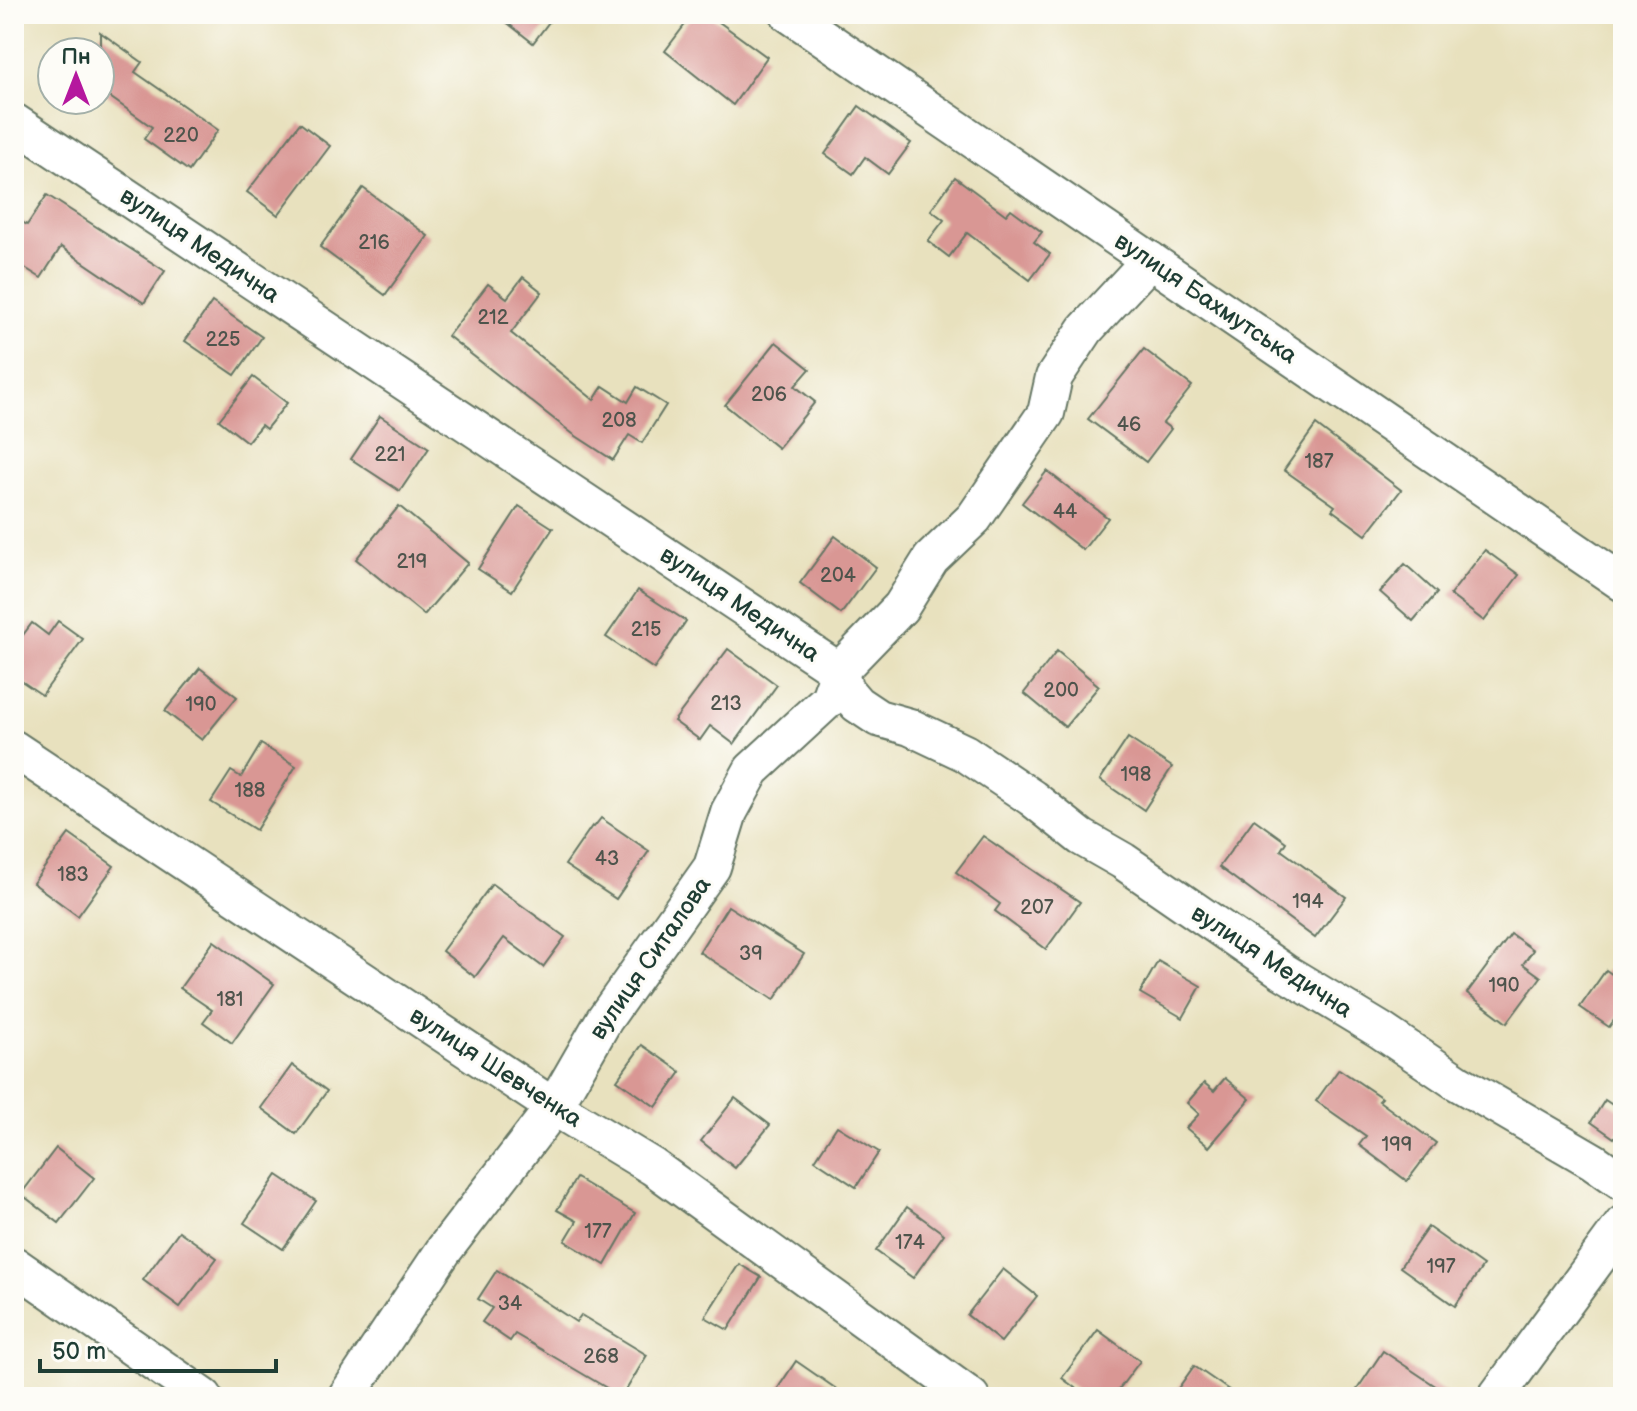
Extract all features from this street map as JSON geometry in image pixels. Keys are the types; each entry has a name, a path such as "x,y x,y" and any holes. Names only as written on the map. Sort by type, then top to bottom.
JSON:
{"street":[{"name":"вулиця Бахмутська","path":"789,14 1623,583"},
{"name":"вулиця Медична","path":"14,122 839,671 845,690 857,704 878,718 910,727 965,753 1032,798 1081,837 1123,861 1284,972 1380,1030 1457,1082 1593,1161 1623,1182"},
{"name":"вулиця Ситалова","path":"346,1397 444,1250 554,1107 604,1020 712,867 729,812 752,770 829,699 839,671 901,607 931,559 974,518 1046,413 1054,377 1086,329 1150,260"},
{"name":"вулиця Шевченка","path":"14,749 554,1107 653,1167 971,1397"},
{"path":"1496,1397 1623,1224"},
{"path":"14,1265 204,1397"}],"building":[{"path":"496,14 555,14 533,43"},
{"path":"693,14 708,14 767,57 733,105 665,51"},
{"path":"116,43 142,62 135,72 218,130 189,171 144,139 152,127 116,101"},
{"path":"859,106 911,143 888,174 865,157 853,174 825,154"},
{"path":"300,123 330,146 278,215 247,192"},
{"path":"955,177 1006,215 1011,209 1042,232 1034,242 1050,254 1030,280 967,233 949,257 928,241 944,220 931,210"},
{"path":"363,188 428,236 385,295 320,247"},
{"path":"47,195 165,271 144,303 61,247 41,278 14,261 14,217 27,225"},
{"path":"523,277 542,292 511,333 594,400 603,386 628,402 637,387 666,405 642,443 629,435 613,460 573,434 448,336 488,284 507,298"},
{"path":"212,302 262,337 235,375 185,341"},
{"path":"776,342 810,369 795,386 815,402 778,448 725,405"},
{"path":"1144,349 1192,386 1163,423 1171,429 1146,462 1088,419"},
{"path":"253,377 287,403 266,429 261,425 247,442 219,420"},
{"path":"380,416 429,448 400,491 351,459"},
{"path":"1316,425 1401,490 1366,535 1332,510 1335,506 1284,470"},
{"path":"1047,471 1108,518 1083,550 1022,503"},
{"path":"399,506 468,563 424,615 356,559"},
{"path":"519,506 553,528 512,591 478,569"},
{"path":"835,536 876,567 841,614 800,583"},
{"path":"1485,550 1519,575 1484,621 1450,595"},
{"path":"1405,564 1437,593 1413,621 1380,592"},
{"path":"638,590 686,621 654,669 606,637"},
{"path":"58,621 83,639 42,695 14,676 14,647 32,623 48,635"},
{"path":"728,649 777,685 734,744 710,726 700,740 674,721"},
{"path":"1057,651 1099,686 1065,727 1024,693"},
{"path":"200,668 237,697 202,740 165,711"},
{"path":"1128,738 1172,767 1144,810 1100,780"},
{"path":"261,744 296,766 256,830 211,802 231,771 241,777"},
{"path":"601,818 649,851 616,899 565,865"},
{"path":"1254,819 1286,842 1281,850 1346,897 1315,938 1219,867"},
{"path":"69,834 114,866 78,916 33,883"},
{"path":"983,836 1080,902 1046,949 995,911 1000,904 956,872"},
{"path":"492,884 565,937 543,967 504,938 475,977 442,951"},
{"path":"728,906 804,954 774,1000 699,952"},
{"path":"1511,934 1533,950 1523,964 1541,977 1507,1023 1467,993"},
{"path":"214,941 274,984 232,1043 203,1022 212,1010 180,988"},
{"path":"1158,961 1201,986 1183,1018 1140,993"},
{"path":"1606,970 1623,982 1623,1008 1609,1027 1580,1007"},
{"path":"642,1045 681,1072 656,1107 617,1080"},
{"path":"292,1065 327,1091 296,1134 261,1108"},
{"path":"1339,1069 1382,1098 1379,1101 1436,1143 1407,1181 1359,1145 1366,1136 1316,1101"},
{"path":"1225,1078 1250,1099 1209,1147 1186,1128 1199,1114 1187,1103 1204,1083 1214,1091"},
{"path":"735,1098 770,1125 735,1168 701,1141"},
{"path":"1605,1100 1623,1112 1623,1124 1614,1138 1591,1122"},
{"path":"837,1126 879,1152 856,1187 815,1160"},
{"path":"56,1148 94,1178 59,1223 21,1194"},
{"path":"277,1175 316,1201 283,1249 244,1223"},
{"path":"576,1178 635,1213 605,1265 565,1241 577,1221 557,1210"},
{"path":"907,1207 944,1234 913,1278 876,1251"},
{"path":"1428,1227 1483,1266 1455,1306 1400,1267"},
{"path":"179,1231 217,1258 180,1307 143,1280"},
{"path":"739,1264 761,1277 728,1330 705,1317"},
{"path":"1003,1269 1037,1296 1001,1342 967,1315"},
{"path":"497,1270 576,1322 581,1315 647,1355 622,1397 515,1334 510,1341 482,1322 492,1308 478,1299"},
{"path":"1098,1330 1140,1361 1113,1397 1087,1397 1062,1378"},
{"path":"1383,1351 1452,1397 1352,1397"},
{"path":"796,1361 848,1397 772,1397"},
{"path":"1194,1366 1239,1397 1172,1397"}]}
